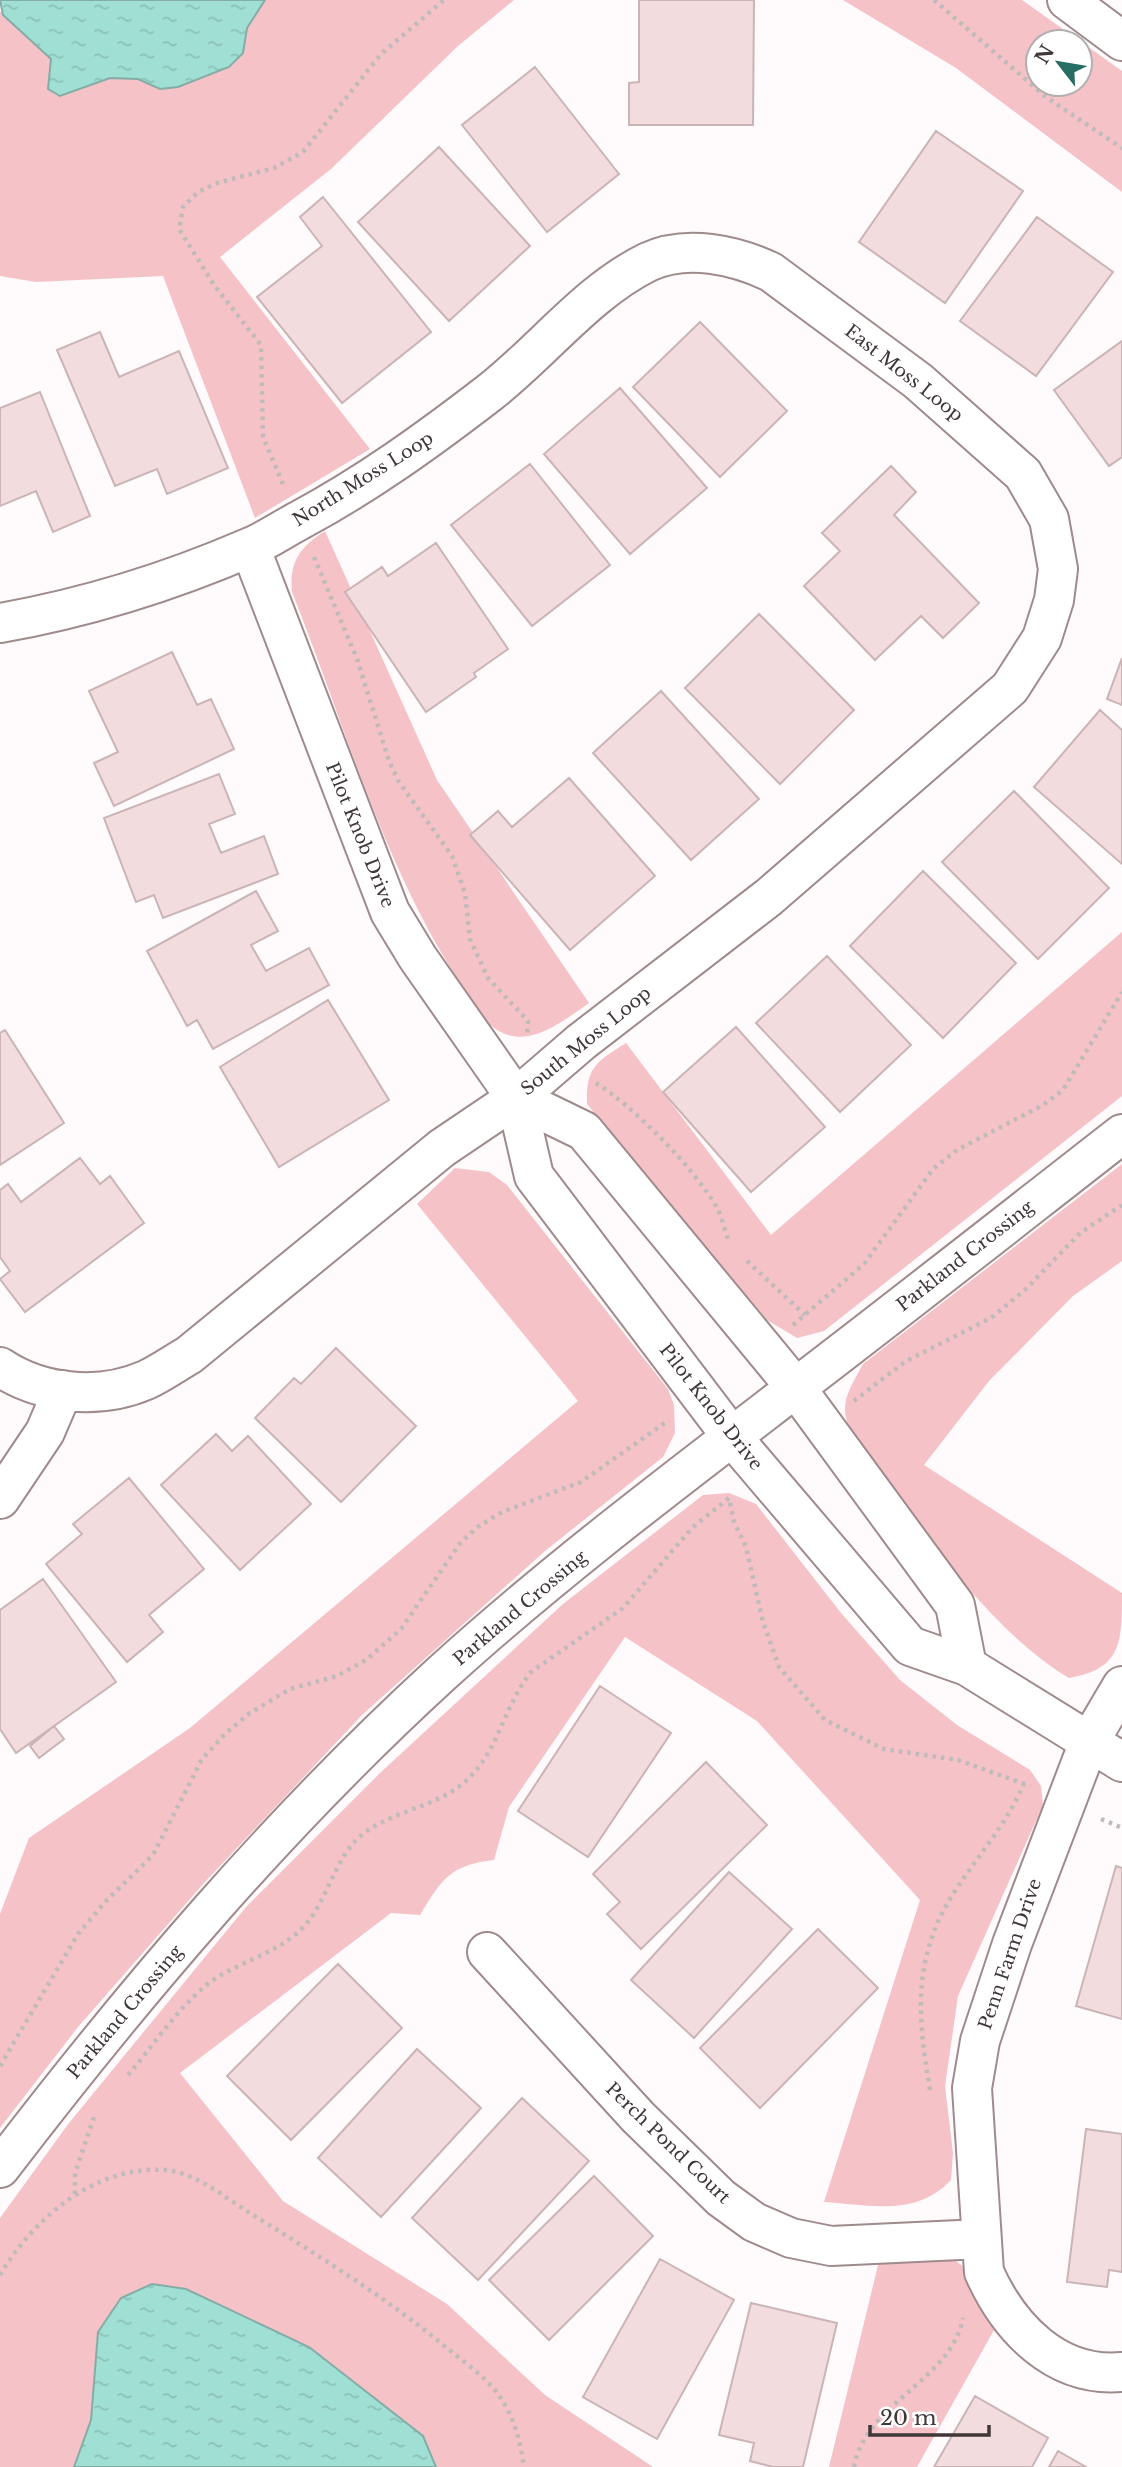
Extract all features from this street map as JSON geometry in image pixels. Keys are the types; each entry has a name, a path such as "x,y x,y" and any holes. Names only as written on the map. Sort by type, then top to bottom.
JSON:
{"street":[{"path":"1067,0 1122,41"},
{"name":"North Moss Loop","path":"0,623 43,616 149,585 250,547 299,521 420,447 511,376 626,275 651,261 682,254"},
{"name":"East Moss Loop","path":"682,254 721,254 744,259 771,272 918,381 1023,474 1049,519 1058,569"},
{"name":"Pilot Knob Drive","path":"250,547 390,912 418,958 516,1098 534,1176 732,1437 910,1646 967,1666 1122,1762"},
{"name":"South Moss Loop","path":"11,1374 64,1390 101,1393 146,1380 189,1356 442,1148 516,1098 560,1060 769,897 1010,688 1042,638 1054,600 1058,569"},
{"name":"Pilot Knob Drive","path":"516,1098 584,1131 796,1388 955,1605 967,1666"},
{"name":"Parkland Crossing","path":"0,2168 101,2039 204,1918 319,1794 441,1674 590,1549 1122,1133"},
{"path":"0,1499 45,1432 64,1390"},
{"name":"Penn Farm Drive","path":"1122,1686 1089,1742 1012,1944 980,2041 971,2088 984,2273 1004,2313 1024,2336 1076,2367 1104,2374 1122,2372"},
{"name":"Perch Pond Court","path":"486,1952 638,2117 721,2198 754,2221 791,2238 831,2246 981,2239"}],"path":[{"path":"444,0 381,54 303,152 274,168 217,183 198,192 183,207 179,229 214,285 261,345 263,437 357,659 389,761 399,782 452,856 466,893 470,939 488,978 528,1021 527,1040 613,1094 692,1173 717,1208 729,1242 805,1315"},
{"path":"934,0 1046,97 1122,148"},
{"path":"790,1328 864,1264 933,1169 957,1150 1043,1105 1063,1090 1122,992"},
{"path":"847,1406 906,1361 991,1318 1025,1290 1080,1233 1122,1205"},
{"path":"0,2066 78,1934 106,1901 153,1855 202,1759 227,1732 250,1713 290,1689 337,1676 366,1660 401,1629 461,1542 478,1526 502,1512 581,1482 672,1419"},
{"path":"121,2082 205,1986 249,1960 278,1948 306,1924 362,1835 440,1799 470,1778 486,1756 520,1686 531,1672 623,1608 693,1527 729,1498 734,1522 746,1548 764,1622 779,1667 825,1720 884,1749 958,1760 1024,1783 1120,1827"},
{"path":"931,2094 920,2030 922,1976 933,1929 956,1889 1015,1805 1024,1783"},
{"path":"75,2194 75,2173 96,2111"},
{"path":"0,2275 12,2256 75,2194 92,2185 145,2170 169,2171 190,2177 219,2193 406,2315 494,2389 511,2415 520,2439 524,2467"},
{"path":"854,2467 865,2437 911,2387 933,2369 952,2344 962,2321 963,2308"}],"shaded area":[{"path":"265,0 514,0 458,46 331,169 220,257 370,449 255,518 163,276 36,282 0,276 0,11 51,59 48,89 60,96 110,78 138,79 160,89 178,87 229,67 243,53 247,28"},
{"path":"843,0 1022,0 1061,28 1024,28 1024,98 1094,98 1094,51 1122,71 1122,192 956,68"},
{"path":"325,531 437,780 589,1003 538,1034 514,1036 503,1033 484,1019 434,940 387,844 292,592 292,572 298,556"},
{"path":"1122,932 1122,1096 824,1331 797,1338 767,1320 587,1104 591,1073 607,1055 626,1043 771,1235"},
{"path":"1122,1164 1122,1261 1073,1296 989,1381 924,1465 1122,1593 1119,1639 1109,1660 1100,1668 1069,1678 1038,1657 1009,1631 954,1571 857,1445 847,1421 845,1403 863,1364"},
{"path":"455,1168 489,1172 507,1185 668,1389 674,1405 675,1433 663,1457 545,1551 362,1715 204,1883 78,2027 0,2128 0,1914 29,1838 190,1728 578,1401 417,1204"},
{"path":"729,1493 756,1504 841,1613 900,1680 957,1725 1030,1770 1041,1786 1043,1805 958,1996 945,2086 953,2153 951,2180 937,2192 908,2204 876,2206 824,2202 920,1900 757,1721 625,1637 509,1807 494,1860 457,1870 441,1883 420,1915 391,1913 180,2073 283,2201 447,2304 545,2395 653,2467 436,2467 423,2436 98,2332 91,2420 74,2467 0,2467 0,2218 69,2123 246,1907 380,1773 563,1604 703,1495"},
{"path":"880,2257 953,2259 967,2269 998,2323 917,2467 829,2467"}],"water":[{"path":"0,0 265,0 247,28 243,53 229,67 178,87 160,89 138,79 110,78 60,96 48,89 51,59 3,15"},
{"path":"152,2284 186,2289 309,2347 423,2436 436,2467 74,2467 91,2420 98,2332 121,2298"}],"building":[{"path":"639,0 754,0 753,125 629,125 629,83 639,82"},
{"path":"535,67 619,174 547,232 462,125"},
{"path":"936,131 1023,191 945,303 859,242"},
{"path":"439,147 530,246 449,321 358,222"},
{"path":"323,197 431,332 342,403 257,297 322,246 300,217"},
{"path":"1037,217 1113,272 1036,376 960,321"},
{"path":"700,322 787,411 720,477 633,387"},
{"path":"100,332 119,377 179,351 228,468 167,494 157,469 115,486 57,350"},
{"path":"1122,341 1122,457 1109,466 1054,390"},
{"path":"620,388 707,488 630,554 544,454"},
{"path":"40,392 90,516 53,532 36,491 0,506 0,408"},
{"path":"530,464 610,565 532,626 451,525"},
{"path":"891,466 916,492 894,515 979,603 943,638 921,616 875,660 804,586 840,551 822,533"},
{"path":"436,543 508,649 474,673 476,677 426,712 345,592 382,567 388,576"},
{"path":"759,614 854,710 780,784 685,688"},
{"path":"172,652 197,705 211,699 234,749 114,806 94,763 118,752 89,691"},
{"path":"1122,658 1122,705 1107,699"},
{"path":"661,691 759,799 691,860 593,753"},
{"path":"1100,710 1122,730 1122,864 1034,787"},
{"path":"219,774 235,814 209,824 221,853 264,836 278,874 163,918 154,895 136,902 104,818"},
{"path":"569,778 655,876 570,950 470,835 498,811 512,827"},
{"path":"1014,791 1109,888 1038,959 942,862"},
{"path":"923,871 1016,963 943,1038 850,946"},
{"path":"256,891 278,931 251,945 266,971 309,948 329,985 213,1049 197,1020 187,1026 147,951"},
{"path":"827,956 911,1045 840,1112 756,1023"},
{"path":"328,1000 389,1100 279,1167 220,1067"},
{"path":"736,1027 825,1127 751,1192 663,1092"},
{"path":"5,1030 64,1123 0,1165 0,1033"},
{"path":"80,1158 100,1184 110,1176 144,1223 25,1312 0,1279 10,1271 0,1257 0,1190 8,1184 21,1202"},
{"path":"336,1348 416,1426 341,1502 255,1418 294,1378 301,1384"},
{"path":"216,1434 232,1451 248,1436 311,1504 240,1570 161,1485"},
{"path":"129,1478 204,1569 149,1615 163,1632 127,1662 46,1564 82,1534 73,1524"},
{"path":"43,1579 116,1682 16,1753 0,1729 0,1610"},
{"path":"600,1686 671,1733 588,1857 518,1811"},
{"path":"54,1726 64,1739 39,1758 30,1746"},
{"path":"706,1762 767,1825 641,1949 607,1914 620,1902 593,1874"},
{"path":"1116,1866 1122,1868 1122,2019 1076,2006"},
{"path":"729,1872 792,1929 694,2038 631,1980"},
{"path":"818,1929 878,1988 760,2108 700,2048"},
{"path":"338,1964 402,2028 291,2140 227,2076"},
{"path":"417,2049 481,2108 381,2217 318,2158"},
{"path":"522,2098 589,2161 478,2280 412,2218"},
{"path":"1086,2129 1122,2134 1122,2272 1109,2270 1107,2287 1067,2282"},
{"path":"594,2176 653,2236 549,2340 489,2280"},
{"path":"660,2259 734,2300 657,2439 583,2397"},
{"path":"751,2303 837,2323 803,2467 773,2467 750,2461 754,2443 719,2435"},
{"path":"975,2396 1048,2438 1032,2467 934,2467"},
{"path":"1058,2451 1086,2467 1049,2467"}]}
